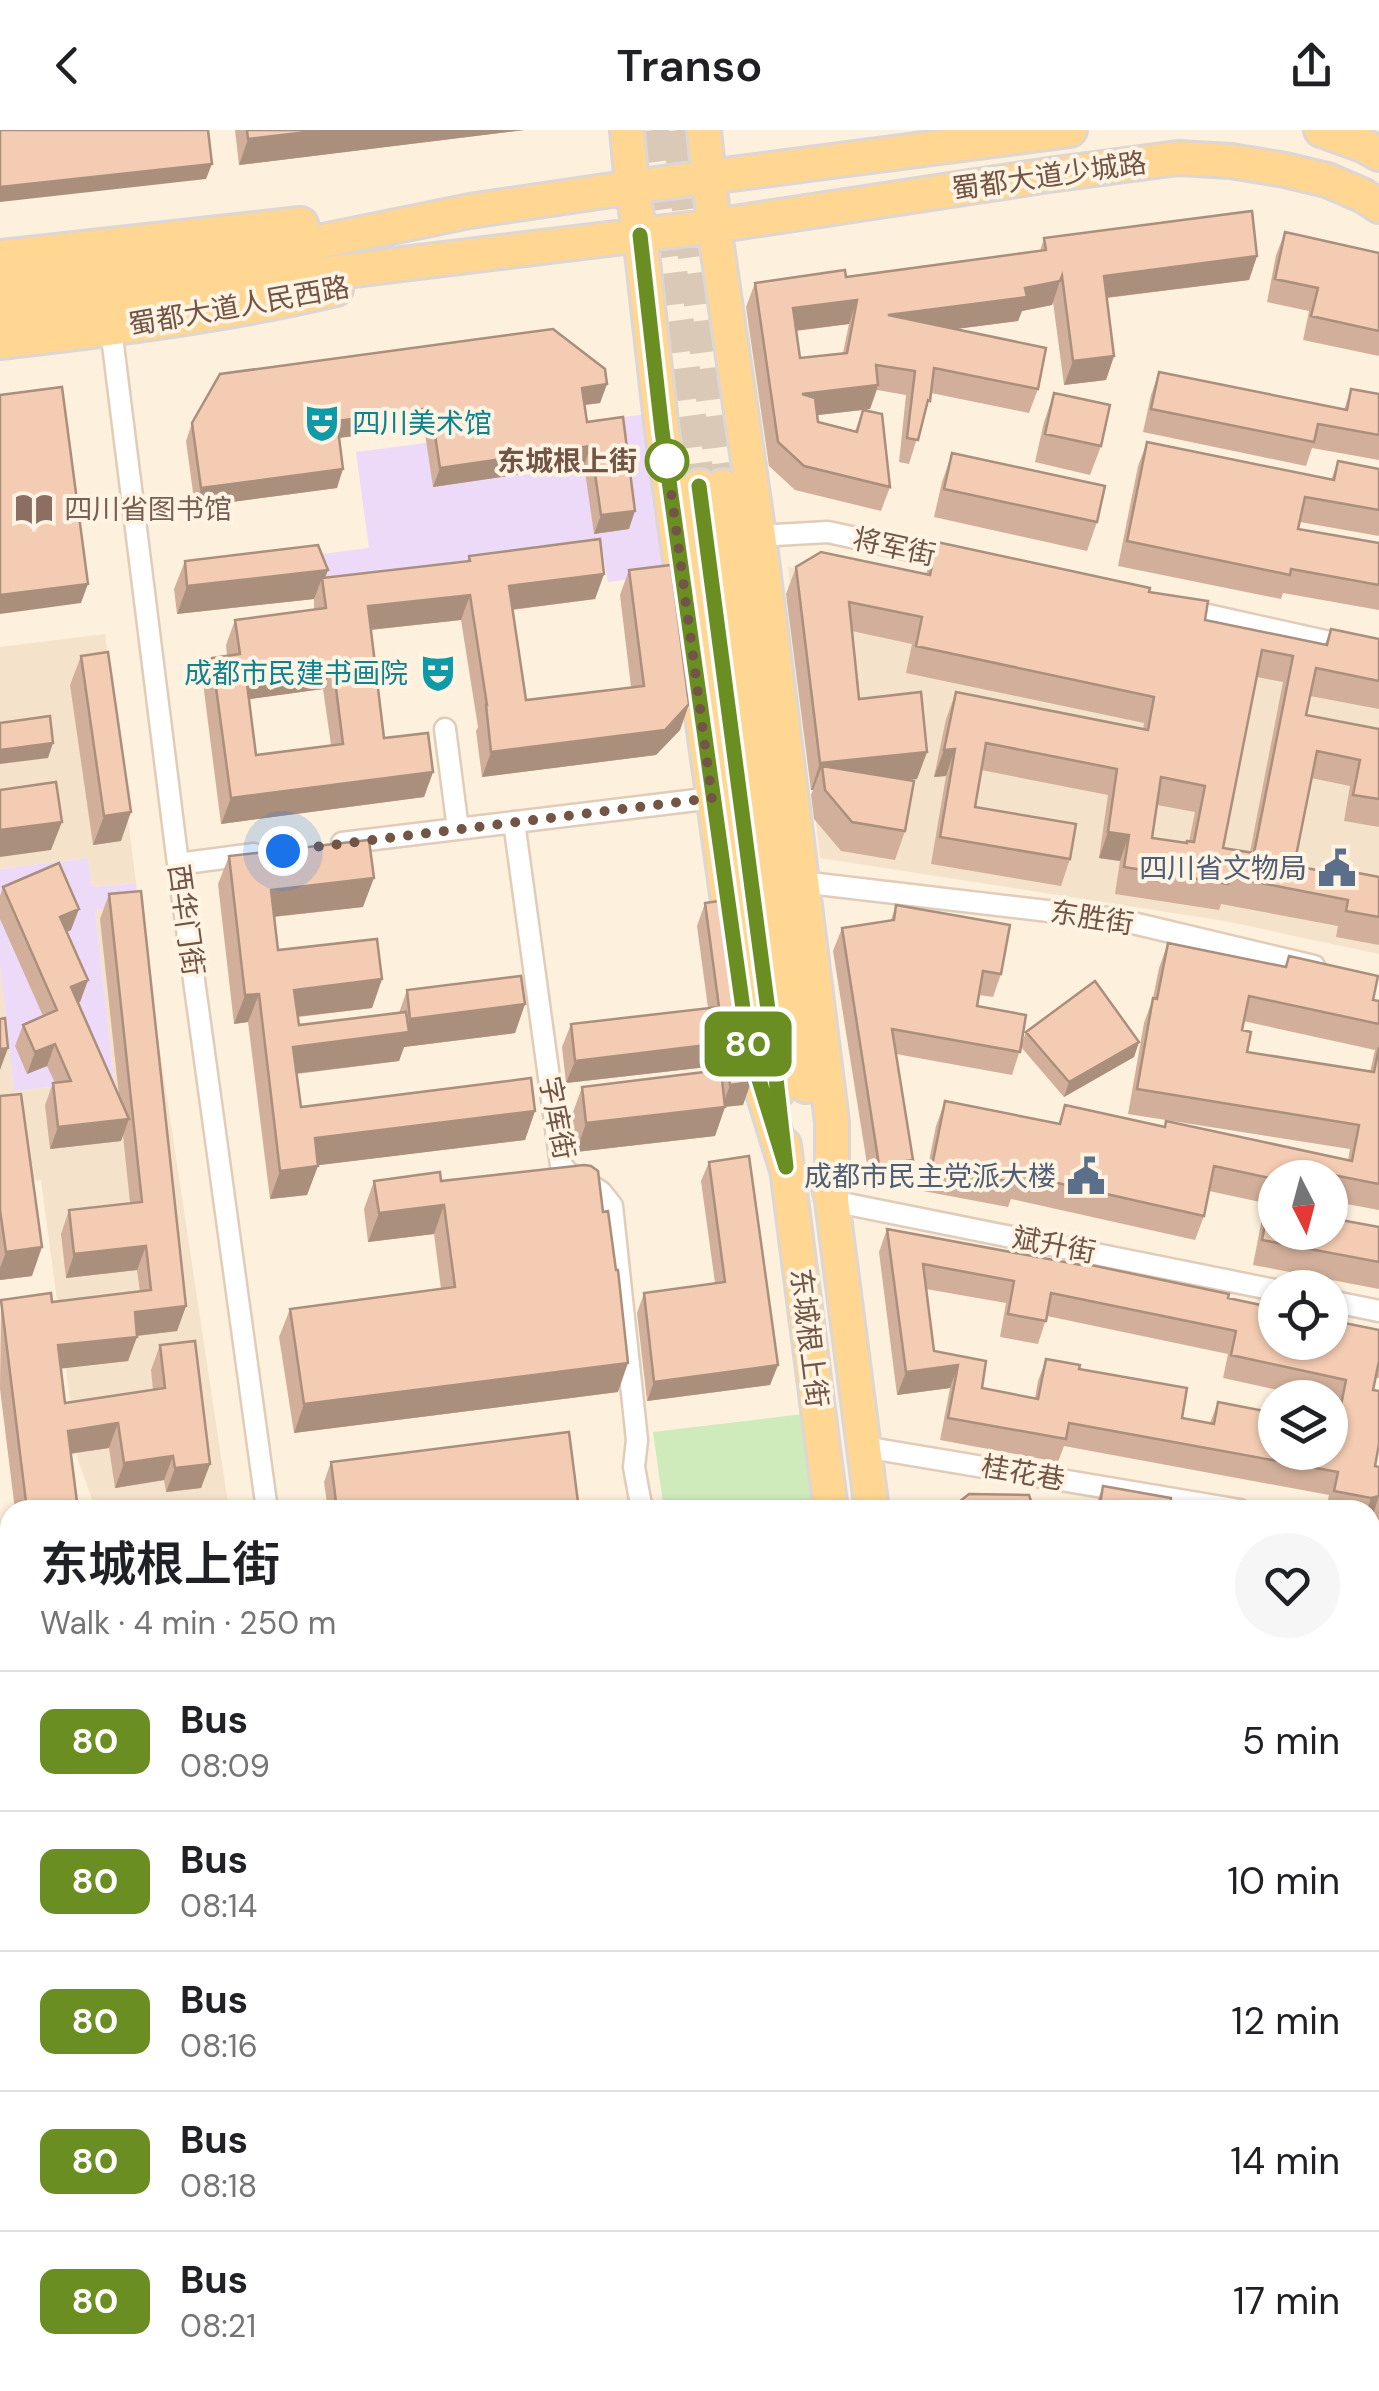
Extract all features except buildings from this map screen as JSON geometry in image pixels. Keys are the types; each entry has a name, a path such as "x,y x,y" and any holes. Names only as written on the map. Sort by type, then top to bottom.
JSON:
{"main road":[{"name":"东城根上街","path":"628,130 662,431 748,1044 786,1167"},
{"name":"东城根上街","path":"704,130 832,1122 832,1201"},
{"name":"蜀都大道少城路","path":"710,178 1070,130"},
{"path":"1322,130 1379,154"},
{"name":"蜀都大道少城路","path":"714,226 1178,158 1231,161 1313,177 1364,196 1379,206"},
{"name":"蜀都大道人民西路","path":"0,284 293,247 470,211 710,178"},
{"name":"蜀都大道人民西路","path":"0,258 292,225 470,211"},
{"name":"蜀都大道人民西路","path":"0,313 714,226"},
{"name":"蜀都大道人民西路","path":"0,342 272,304 476,256"},
{"name":"东城根上街","path":"830,1500 786,1167 711,486 809,1110 832,1201 871,1500"}],"street":[{"name":"西华门街","path":"111,329 178,864 266,1500"},
{"name":"将军街","path":"759,536 828,532 980,566"},
{"path":"1170,607 1379,653"},
{"path":"445,728 458,829"},
{"path":"328,845 712,798"},
{"name":"字库街","path":"514,822 560,1166 575,1180 601,1192 612,1206 640,1500"},
{"path":"178,864 272,852"},
{"name":"东胜街","path":"801,882 1116,920 1342,973"},
{"name":"斌升街","path":"832,1201 1258,1287"},
{"path":"1348,1305 1379,1311"},
{"name":"桂花巷","path":"864,1446 1181,1500"}],"shaded area":[{"path":"647,414 668,574 608,582 603,553 303,593 299,557 369,548 356,452"},
{"path":"788,567 1184,635 1379,683 1379,954 1225,921 820,858"},
{"path":"105,634 136,883 92,887 88,858 0,869 0,647"},
{"path":"88,858 92,887 136,883 138,905 95,910 114,1080 14,1091 0,965 0,869"},
{"path":"138,905 227,1500 92,1500 78,1460 41,1180 0,1184 0,965 14,1091 114,1080 95,910"}],"green space":[{"path":"803,1414 814,1500 663,1500 653,1432"}],"tunnel":[{"path":"653,130 699,486"},
{"path":"678,130 723,486"}],"bus line":[{"name":"80","path":"640,235 662,431 748,1044 786,1167 699,486"}],"place":[{"name":"四川美术馆","path":"322,423"},
{"name":"东城根上街","path":"667,461"},
{"name":"四川省图书馆","path":"34,509"},
{"name":"成都市民建书画院","path":"438,673"},
{"name":"四川省文物局","path":"1337,868"},
{"name":"成都市民主党派大楼","path":"1086,1176"}],"route":[{"path":"283,851 712,798 667,461"}]}
